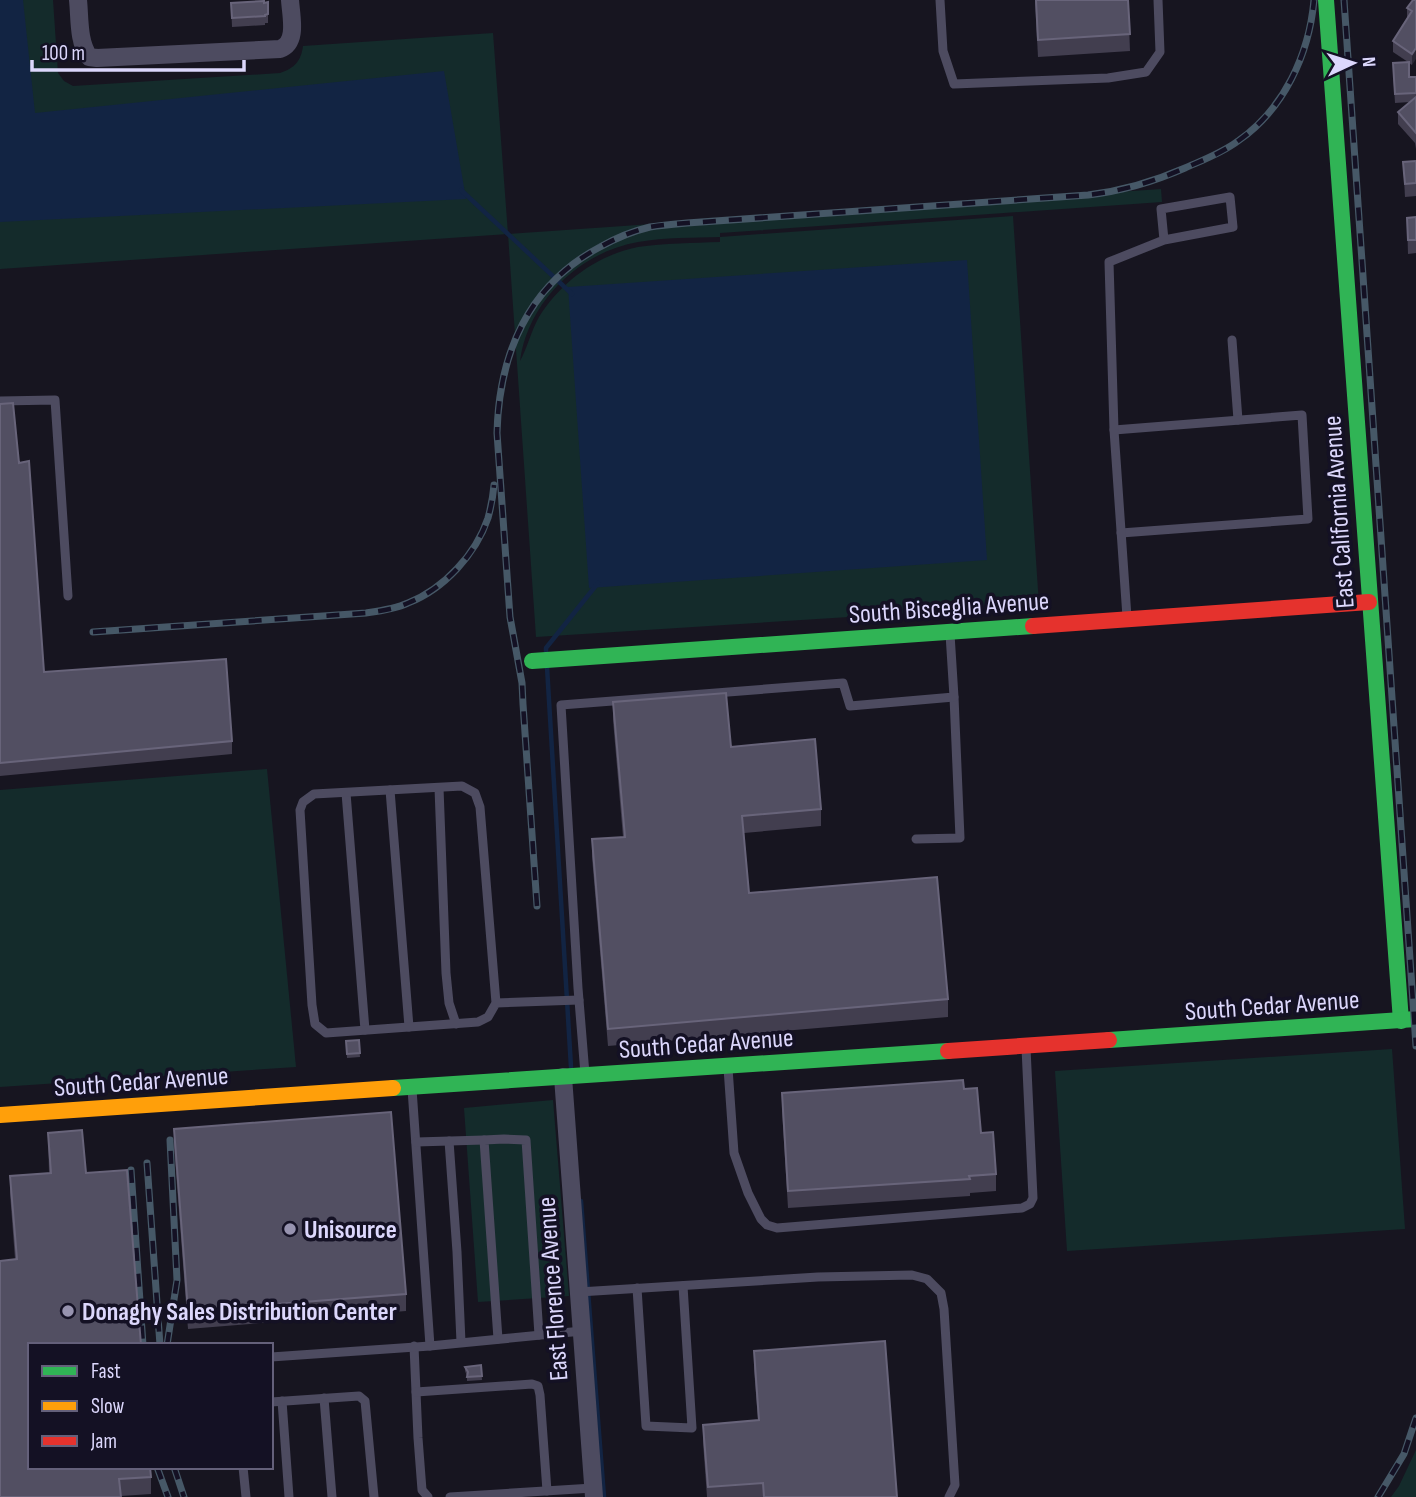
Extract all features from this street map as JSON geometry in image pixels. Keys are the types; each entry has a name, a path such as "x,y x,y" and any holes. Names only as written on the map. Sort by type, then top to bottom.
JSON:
{"street":[{"path":"78,0 85,50 89,57 97,58 280,49 290,42 290,0"},
{"name":"East California Avenue","path":"1326,0 1369,602 1409,1020"},
{"name":"South Bisceglia Avenue","path":"532,661 1369,602"},
{"name":"South Cedar Avenue","path":"0,1115 1409,1020"},
{"name":"East Florence Avenue","path":"563,1077 593,1492"}],"lane":[{"path":"940,0 943,51 954,84 1108,78 1146,72 1160,52 1158,0"},
{"path":"1127,619 1114,430 1109,262 1164,240 1233,227 1230,197 1161,209 1164,240"},
{"path":"1232,340 1238,420"},
{"path":"0,401 55,400 68,596"},
{"path":"1114,430 1301,415 1308,519 1121,533"},
{"path":"916,839 960,838 950,631"},
{"path":"585,1075 561,705 842,683 850,706 954,696"},
{"path":"462,786 475,793 480,807 496,1003 488,1017 478,1022 326,1033 315,1024 312,1005 300,810 303,802 314,794 390,790 462,786"},
{"path":"439,788 446,972 449,1003 456,1024"},
{"path":"390,790 409,1027"},
{"path":"346,793 365,1030"},
{"path":"496,1003 579,1000"},
{"path":"728,1066 734,1153 748,1193 761,1219 767,1225 777,1228 1022,1208 1030,1205 1033,1198 1026,1046"},
{"path":"412,1086 430,1346"},
{"path":"484,1140 498,1339"},
{"path":"416,1142 526,1140 539,1335"},
{"path":"449,1141 461,1342"},
{"path":"579,1292 818,1277 912,1275 927,1279 941,1293 944,1309 955,1485 949,1497"},
{"path":"637,1289 646,1426 692,1428 683,1286"},
{"path":"273,1357 430,1346 582,1331"},
{"path":"414,1346 422,1490 428,1497"},
{"path":"416,1392 532,1384 538,1386 547,1491"},
{"path":"273,1402 359,1396 365,1401 374,1497"},
{"path":"324,1398 332,1497"},
{"path":"282,1401 289,1497"},
{"path":"243,1469 246,1497"},
{"path":"450,1497 547,1491 593,1492"}],"green space":[{"path":"0,0 53,0 58,73 64,81 73,86 280,73 296,63 303,46 493,33 508,234 0,269"},
{"path":"1161,189 1162,202 720,233 720,237 1013,216 1039,605 536,637 508,234","holes":["720,237 720,242 638,247 594,263 569,282 548,304 536,322 520,361 525,339 546,300 577,268 596,256 648,240"]},
{"path":"267,769 296,1067 0,1087 0,790"},
{"path":"1392,1049 1405,1229 1067,1251 1055,1071"},
{"path":"553,1100 569,1296 478,1302 464,1108"},
{"path":"1416,1450 1416,1497 1391,1497 1399,1486"}],"water":[{"path":"0,0 23,0 35,113 444,71 466,199 0,222"},
{"path":"967,260 987,560 589,588 568,287"}],"building":[{"path":"1036,0 1128,0 1130,34 1038,40"},
{"path":"1416,0 1416,48 1412,54 1393,41 1412,11 1407,8"},
{"path":"268,2 268,14 265,16 232,18 231,3"},
{"path":"1409,62 1409,77 1416,77 1416,93 1395,94 1393,63"},
{"path":"1416,97 1416,133 1398,112"},
{"path":"1416,161 1416,183 1405,184 1403,162"},
{"path":"1416,217 1416,240 1408,240 1407,218"},
{"path":"13,403 19,463 29,461 44,672 226,659 232,741 0,763 0,404"},
{"path":"726,693 731,747 815,739 821,809 742,816 749,893 937,877 948,999 608,1029 592,839 625,837 613,702"},
{"path":"359,1040 360,1053 347,1054 346,1041"},
{"path":"963,1080 964,1089 977,1088 981,1133 993,1132 996,1174 969,1176 970,1179 788,1191 782,1093"},
{"name":"Unisource","path":"391,1112 406,1294 188,1311 174,1129"},
{"name":"Donaghy Sales Distribution Center","path":"82,1130 86,1173 127,1170 141,1343 28,1343 28,1469 150,1469 151,1477 119,1479 121,1497 0,1497 0,1261 17,1259 10,1176 51,1173 48,1133"},
{"path":"885,1341 897,1497 764,1497 763,1483 708,1487 703,1425 759,1420 754,1351"},
{"path":"481,1365 482,1376 467,1377 465,1367"}],"waterway":[{"path":"461,190 572,294"},
{"path":"546,651 598,583"},
{"path":"547,667 571,1067"},
{"path":"581,1201 604,1497"}],"railway":[{"path":"537,906 522,683 510,617 497,433 499,404 511,349 536,302 554,281 600,247 650,227 1088,195 1161,178 1226,149 1269,113 1281,97 1300,60 1314,0"},
{"path":"1344,0 1416,1046"},
{"path":"93,632 366,613 403,605 434,589 467,557 488,518 494,485"},
{"path":"167,1343 177,1280 170,1140"},
{"path":"147,1163 160,1343"},
{"path":"131,1170 143,1343"},
{"path":"1378,1497 1404,1454 1416,1418"},
{"path":"158,1469 168,1497"},
{"path":"175,1469 184,1497"}],"traffic: fast":[{"path":"1326,0 1401,1021"},
{"path":"532,661 1033,626"},
{"path":"1109,1040 1416,1019"},
{"path":"393,1088 948,1051"}],"traffic: slow":[{"path":"0,1115 393,1088"}],"traffic: jam":[{"path":"1033,626 1369,602"},
{"path":"948,1051 1109,1040"}],"place":[{"name":"Unisource","path":"290,1229"},
{"name":"Donaghy Sales Distribution Center","path":"68,1311"}]}
